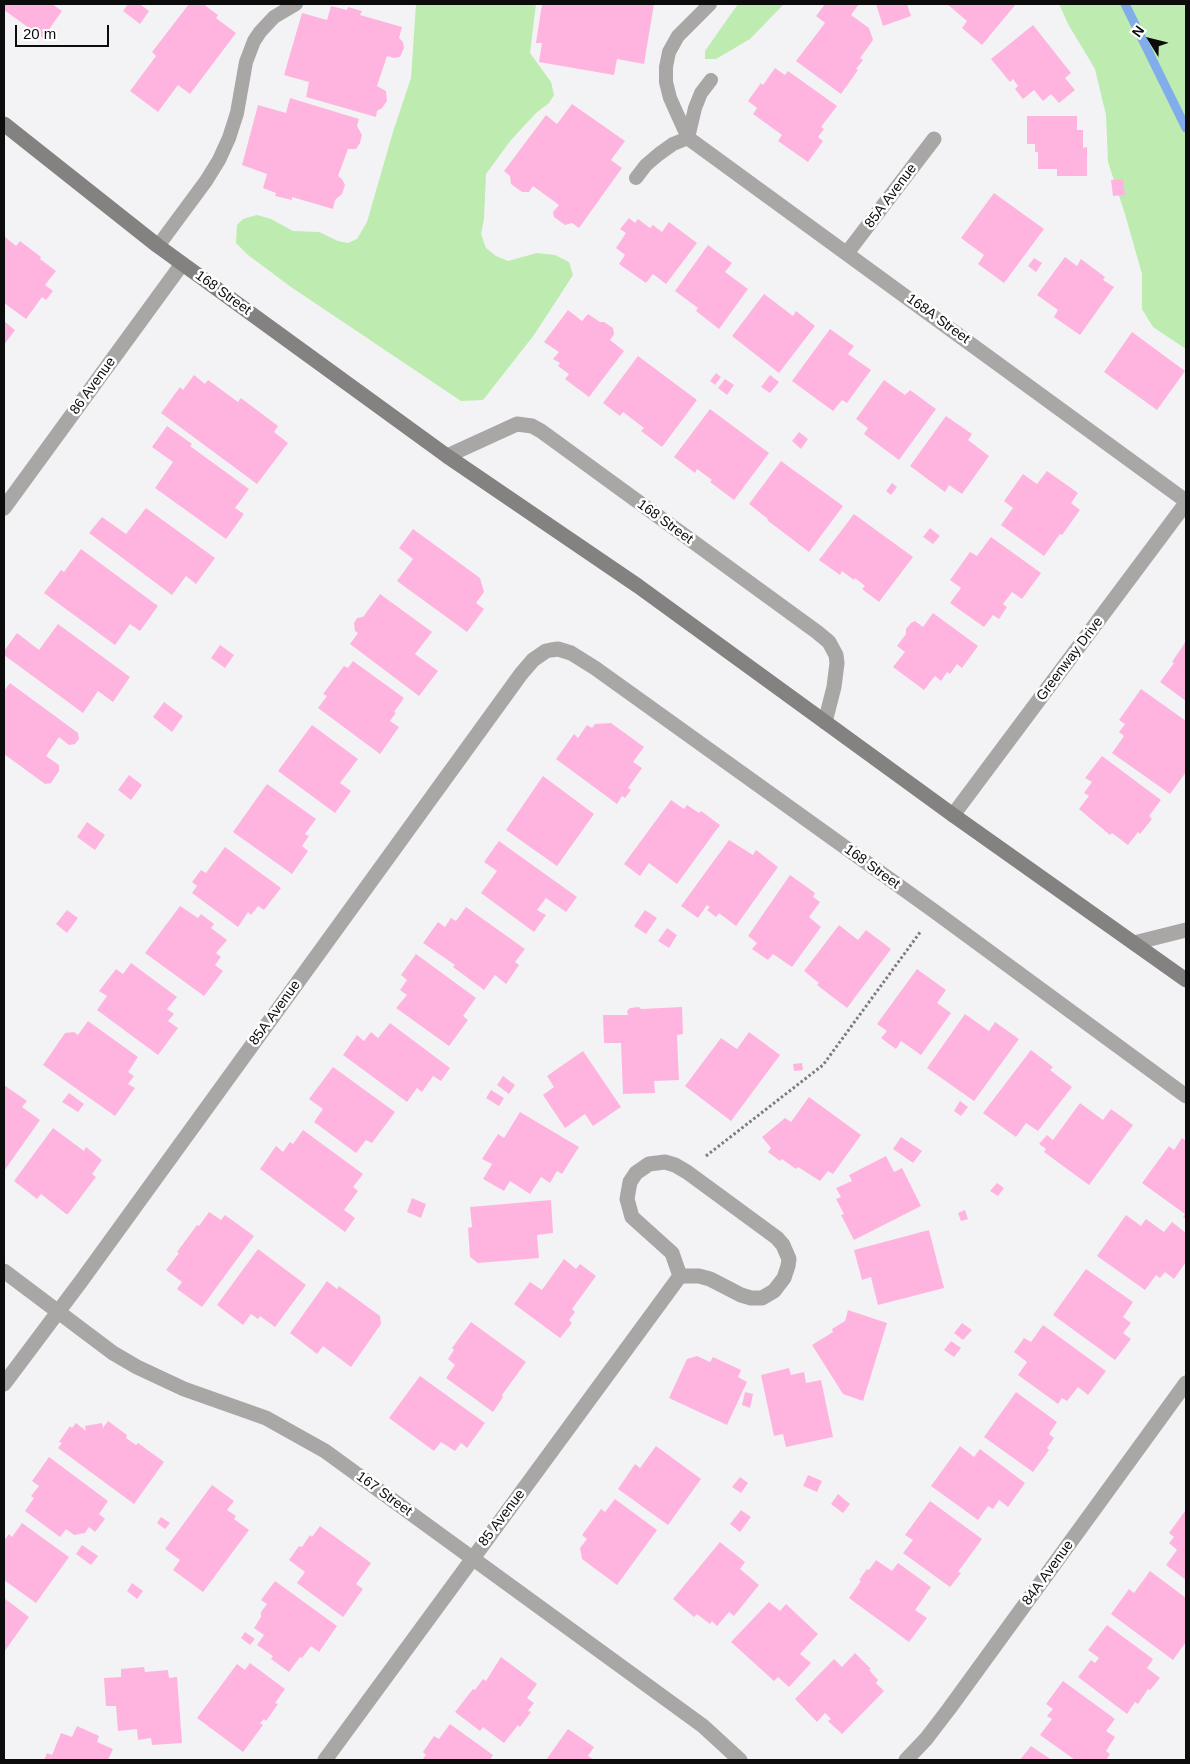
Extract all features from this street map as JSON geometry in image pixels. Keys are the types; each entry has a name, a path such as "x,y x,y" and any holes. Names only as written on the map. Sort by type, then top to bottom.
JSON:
{"main road":[{"name":"168 Street","path":"4,124 182,264 447,456 638,586 953,815 1186,980"}],"street":[{"name":"168A Street","path":"688,138 1186,502"},
{"name":"85A Avenue","path":"847,253 934,139"},
{"name":"86 Avenue","path":"4,508 182,264"},
{"name":"168 Street","path":"447,456 517,424 532,426 541,431 829,642 836,655 837,663 834,687 825,722"},
{"name":"Greenway Drive","path":"953,815 1186,502"},
{"name":"168 Street","path":"551,650 558,649 571,653 595,668 934,911 1186,1096"},
{"name":"85A Avenue","path":"4,1384 521,674 534,660 546,651 551,650"},
{"path":"1134,943 1186,930"},
{"path":"665,1162 686,1172 777,1238 787,1252 787,1271 779,1286 768,1295 756,1298 741,1295 710,1278 680,1276 672,1253 632,1217 628,1208 627,1199 630,1182 636,1173 649,1164 665,1162"},
{"name":"167 Street","path":"4,1271 113,1353 143,1370 190,1391 266,1418 315,1445 704,1726 740,1760"},
{"name":"85 Avenue","path":"325,1760 680,1276"},
{"name":"84A Avenue","path":"906,1760 926,1739 949,1709 1186,1383"}],"lane":[{"path":"158,246 206,181 219,160 237,113 246,62 254,41 274,17 286,8 296,4"},
{"path":"688,138 670,98 666,82 666,67 669,52 678,36 710,4"},
{"path":"688,138 695,108 701,93 710,80"},
{"path":"636,178 646,165 659,154 673,144 688,138"}],"path":[{"path":"701,1160 823,1066 921,931"}],"green space":[{"path":"416,4 536,4 530,53 551,82 554,95 549,103 536,113 511,140 486,174 484,219 481,234 486,248 496,256 508,261 537,253 555,255 569,262 573,275 534,335 483,400 461,401 291,287 248,255 236,243 237,225 243,219 257,215 271,219 293,231 319,232 338,241 348,243 357,239 367,222 411,78"},
{"path":"738,4 784,4 750,39 716,59 705,59 705,51"},
{"path":"1059,4 1186,4 1186,349 1153,327 1142,309 1142,274 1108,162 1106,115 1095,69 1068,24"}],"building":[{"path":"4,4 52,4 62,11 43,38 4,10"},
{"path":"128,4 140,4 149,11 140,24 123,11"},
{"path":"189,4 203,4 218,15 216,18 236,33 190,94 178,85 158,112 130,91 156,56 152,52"},
{"path":"542,4 654,4 644,64 617,59 614,75 539,62 542,43 536,43"},
{"path":"825,4 859,4 851,15 869,28 873,40 860,58 863,60 856,69 858,70 841,94 796,61 825,23 816,16"},
{"path":"876,4 907,4 911,16 883,26"},
{"path":"947,4 1016,4 982,45 962,28 967,21"},
{"path":"331,6 347,10 348,7 362,11 360,15 402,27 399,38 403,42 404,48 400,57 387,56 377,86 386,91 387,101 377,111 376,117 306,97 309,82 284,75 302,13 327,20"},
{"path":"1033,25 1071,73 1065,78 1075,90 1059,103 1051,94 1043,101 1034,90 1023,99 1015,89 1018,86 1013,79 1010,82 991,59"},
{"path":"775,68 785,75 788,71 837,106 821,127 824,129 818,137 823,141 808,162 778,141 782,135 753,114 757,108 748,101"},
{"path":"290,98 359,119 357,126 362,135 360,143 356,149 348,149 338,176 345,185 342,194 335,200 333,209 292,197 292,200 275,196 276,193 263,188 267,174 242,165 258,105 286,113"},
{"path":"572,104 625,141 611,160 622,168 579,228 572,223 565,225 554,217 553,212 559,205 533,186 529,192 522,192 511,184 510,176 504,171 546,115 557,124"},
{"path":"1027,116 1077,116 1077,130 1083,130 1083,148 1087,147 1087,176 1057,176 1057,169 1038,169 1038,152 1035,152 1035,144 1027,144"},
{"path":"1123,179 1125,195 1113,196 1111,180"},
{"path":"994,193 1044,229 1004,283 978,264 984,255 961,238"},
{"path":"629,218 635,223 638,219 650,228 653,225 662,232 669,222 697,243 666,284 653,274 646,283 619,264 625,255 616,248 626,233 620,229"},
{"path":"4,236 16,246 20,241 56,271 45,285 53,291 46,300 42,297 26,319 4,303"},
{"path":"708,245 732,263 725,272 748,289 719,329 696,311 698,308 675,291"},
{"path":"1065,257 1077,266 1081,259 1105,277 1103,280 1114,287 1080,335 1054,317 1058,310 1037,295"},
{"path":"1034,258 1042,263 1036,272 1028,266"},
{"path":"764,294 793,316 796,311 815,326 779,373 732,336"},
{"path":"568,310 582,321 588,314 613,328 614,334 610,340 624,351 589,397 565,379 569,374 558,366 560,363 553,359 559,352 544,342"},
{"path":"4,321 15,330 4,345"},
{"path":"830,329 854,346 848,354 871,370 847,403 842,400 833,411 792,381"},
{"path":"1132,332 1185,371 1157,410 1104,372"},
{"path":"638,356 697,400 662,447 641,431 644,428 623,412 620,416 603,403"},
{"path":"716,373 721,377 715,385 710,381"},
{"path":"194,375 205,384 208,380 238,402 241,398 278,426 274,432 288,443 257,484 161,413 180,387 183,390"},
{"path":"770,375 779,382 770,393 761,387"},
{"path":"725,379 734,385 727,395 718,388"},
{"path":"884,380 905,395 910,390 936,409 899,460 864,434 868,428 856,419"},
{"path":"710,409 769,453 734,500 710,482 712,480 697,469 695,473 674,457"},
{"path":"946,416 972,434 968,440 989,456 962,494 949,485 945,492 910,466"},
{"path":"167,426 192,444 190,446 249,489 235,508 244,514 226,539 155,488 173,462 152,447"},
{"path":"799,432 808,439 801,449 792,441"},
{"path":"781,461 843,506 809,552 749,504"},
{"path":"1047,471 1078,493 1071,503 1080,510 1044,556 1001,525 1013,508 1004,501 1023,474 1037,484"},
{"path":"892,483 897,487 891,495 886,491"},
{"path":"146,508 215,558 196,584 186,576 172,595 89,533 102,517 126,534"},
{"path":"854,514 913,557 879,602 862,589 865,586 855,578 854,580 842,571 840,575 819,560"},
{"path":"930,528 940,536 933,544 923,537"},
{"path":"413,529 480,578 484,592 476,603 484,609 467,632 397,581 413,559 399,548"},
{"path":"991,537 1041,573 1022,599 1012,592 1003,604 1007,607 999,619 993,615 984,627 950,603 961,588 950,580 970,552 977,556"},
{"path":"81,549 158,606 140,631 130,624 115,645 44,593 61,570 64,572"},
{"path":"380,594 432,632 415,654 438,671 419,696 350,644 358,633 355,631 354,623 357,618 363,617"},
{"path":"933,613 978,646 962,668 957,664 950,674 947,672 941,681 935,676 924,690 893,667 905,652 897,646 906,634 906,629 915,621 923,627"},
{"path":"58,624 130,677 113,702 98,691 83,713 4,655 4,651 17,633 39,650"},
{"path":"1186,641 1186,701 1160,682 1174,663 1172,662"},
{"path":"220,645 234,655 225,668 211,658"},
{"path":"353,661 404,698 390,721 399,727 380,754 318,708 327,696 323,694 344,666 348,668"},
{"path":"10,683 78,733 79,739 75,744 69,745 59,737 46,756 59,765 59,771 51,783 45,784 4,754 4,691"},
{"path":"1141,689 1186,721 1186,772 1170,794 1112,753 1124,736 1119,732 1125,724 1119,720"},
{"path":"164,702 183,716 172,732 153,717"},
{"path":"611,723 644,747 633,762 642,768 628,788 631,790 625,798 622,796 617,804 556,759 574,734 578,738 587,725 592,728 595,724"},
{"path":"312,725 358,759 340,783 351,791 335,813 278,771"},
{"path":"1102,756 1161,800 1149,816 1152,819 1128,845 1112,833 1110,835 1079,809 1089,796 1084,793 1092,782 1085,778"},
{"path":"129,775 142,785 131,800 118,790"},
{"path":"543,776 594,814 557,866 506,830"},
{"path":"267,784 316,819 305,834 309,836 302,846 308,851 292,874 233,832"},
{"path":"671,800 684,809 687,805 699,813 701,811 720,825 677,884 649,863 640,876 624,864"},
{"path":"87,822 105,835 95,850 77,837"},
{"path":"729,840 753,855 756,850 778,867 736,926 719,913 716,917 707,910 710,907 707,905 698,918 681,906"},
{"path":"499,841 577,897 566,912 546,898 537,910 546,915 534,932 481,893 497,871 484,862"},
{"path":"225,847 281,888 264,910 258,906 251,915 248,912 238,927 192,893 197,886 192,882 201,870 206,873"},
{"path":"790,875 815,893 813,897 820,902 809,917 821,927 792,967 773,954 768,960 752,949 757,943 748,936"},
{"path":"180,906 198,918 201,914 214,924 211,928 227,940 216,953 221,957 215,965 223,971 204,996 145,953"},
{"path":"466,907 525,949 515,962 519,965 506,984 495,975 484,990 453,967 455,965 423,943 438,922 445,927 451,918 456,921"},
{"path":"67,910 78,918 67,933 56,924"},
{"path":"645,910 657,918 646,934 634,926"},
{"path":"839,925 858,940 866,930 891,949 847,1008 817,985 819,983 804,971"},
{"path":"667,928 677,935 669,948 658,941"},
{"path":"416,954 476,998 463,1016 468,1020 449,1046 396,1008 407,995 400,990 407,980 401,975"},
{"path":"131,963 177,997 167,1009 174,1014 168,1021 178,1028 158,1055 97,1010 107,996 99,991 116,969 123,974"},
{"path":"917,969 946,990 937,1003 951,1013 921,1055 901,1041 896,1049 881,1038 887,1031 877,1024"},
{"path":"639,1007 641,1009 682,1007 683,1034 677,1035 679,1080 654,1081 655,1093 623,1094 621,1043 604,1043 603,1015 628,1015 627,1011 630,1008"},
{"path":"965,1014 989,1031 995,1022 1019,1039 974,1101 927,1068"},
{"path":"88,1021 138,1057 128,1072 134,1076 128,1084 135,1088 115,1116 43,1065 65,1033 74,1032 78,1035"},
{"path":"390,1023 450,1068 441,1081 433,1076 422,1092 417,1088 407,1102 343,1055 357,1035 364,1041 371,1032 378,1038"},
{"path":"749,1032 780,1055 731,1121 685,1086 721,1038 737,1049"},
{"path":"1031,1050 1053,1067 1050,1070 1072,1087 1038,1131 1026,1123 1016,1137 983,1113"},
{"path":"583,1051 621,1107 593,1126 585,1114 565,1128 543,1095 554,1087 547,1076"},
{"path":"802,1063 803,1070 794,1071 793,1064"},
{"path":"333,1067 395,1112 372,1143 366,1140 356,1153 314,1122 323,1109 309,1099"},
{"path":"503,1076 515,1085 509,1094 497,1085"},
{"path":"4,1085 27,1101 22,1107 40,1120 4,1171"},
{"path":"491,1090 504,1098 499,1106 486,1098"},
{"path":"69,1093 84,1104 78,1112 62,1102"},
{"path":"809,1097 861,1135 833,1174 828,1171 820,1181 798,1167 796,1169 782,1159 780,1161 768,1152 771,1148 762,1137 785,1118 791,1122"},
{"path":"960,1101 968,1107 961,1116 954,1111"},
{"path":"1080,1103 1103,1120 1111,1109 1133,1125 1089,1185 1044,1152 1046,1149 1039,1144 1047,1135 1053,1140"},
{"path":"520,1112 579,1147 562,1174 557,1171 550,1183 541,1177 530,1194 510,1181 504,1191 483,1179 492,1164 482,1159 498,1134 504,1138"},
{"path":"53,1128 84,1151 86,1147 102,1160 92,1174 96,1177 68,1214 41,1194 37,1199 14,1181"},
{"path":"303,1130 363,1174 353,1187 358,1191 344,1210 355,1218 345,1232 260,1169 276,1146 283,1152 290,1142 293,1144"},
{"path":"901,1137 922,1151 913,1163 893,1149"},
{"path":"1182,1138 1186,1141 1186,1219 1183,1217 1185,1214 1142,1183 1169,1146 1174,1150"},
{"path":"886,1156 894,1172 902,1168 921,1206 854,1240 841,1215 844,1214 836,1199 841,1197 836,1188 852,1181 849,1175"},
{"path":"997,1183 1004,1188 998,1196 990,1191"},
{"path":"412,1198 426,1204 421,1218 407,1212"},
{"path":"551,1200 553,1233 537,1235 539,1258 478,1263 470,1257 468,1228 472,1227 470,1207"},
{"path":"965,1210 968,1219 961,1221 958,1213"},
{"path":"209,1212 221,1220 225,1215 254,1236 202,1307 177,1289 182,1282 166,1270 197,1225 199,1226"},
{"path":"1126,1215 1141,1226 1146,1219 1164,1232 1172,1222 1186,1233 1186,1262 1174,1279 1165,1272 1160,1278 1156,1275 1145,1290 1097,1256"},
{"path":"929,1230 944,1288 878,1305 871,1277 862,1280 854,1250"},
{"path":"258,1249 306,1285 275,1327 260,1316 258,1319 251,1314 243,1325 217,1305"},
{"path":"564,1259 576,1269 580,1264 596,1276 572,1309 575,1312 569,1320 572,1323 560,1338 514,1304 530,1282 542,1290"},
{"path":"1086,1269 1133,1302 1123,1317 1131,1323 1123,1333 1131,1339 1115,1360 1053,1315"},
{"path":"327,1281 337,1289 339,1286 380,1316 381,1324 351,1367 323,1346 317,1354 290,1333"},
{"path":"848,1310 887,1323 863,1401 843,1394 812,1345 833,1332 832,1329 845,1321"},
{"path":"471,1322 526,1362 502,1395 503,1397 493,1412 446,1378 455,1365 448,1359 454,1350 452,1348"},
{"path":"962,1323 972,1330 963,1340 954,1333"},
{"path":"1043,1325 1106,1371 1088,1395 1078,1387 1067,1401 1062,1398 1058,1404 1018,1375 1027,1362 1014,1352 1024,1338 1031,1342"},
{"path":"951,1341 961,1348 954,1357 944,1350"},
{"path":"697,1356 710,1362 713,1357 741,1370 738,1377 747,1382 727,1425 669,1398 687,1359"},
{"path":"789,1368 791,1375 804,1372 806,1383 821,1380 833,1437 786,1447 783,1434 774,1436 761,1375"},
{"path":"420,1376 485,1423 467,1448 461,1443 455,1451 441,1442 434,1451 389,1418"},
{"path":"745,1392 753,1394 750,1408 742,1405"},
{"path":"1016,1392 1057,1422 1049,1434 1054,1438 1047,1448 1049,1450 1033,1472 984,1437"},
{"path":"108,1421 127,1435 126,1438 136,1445 138,1443 164,1462 134,1504 58,1448 62,1443 59,1442 70,1426 72,1428 76,1423 86,1431 85,1426 102,1423 103,1428"},
{"path":"656,1446 701,1479 668,1525 618,1489 635,1464 640,1468"},
{"path":"960,1446 974,1457 980,1449 1025,1483 1008,1507 999,1500 993,1509 988,1506 978,1520 931,1486"},
{"path":"49,1457 108,1501 99,1514 105,1519 95,1532 89,1527 85,1533 74,1535 66,1529 60,1537 25,1511 34,1498 31,1496 39,1486 32,1481"},
{"path":"808,1475 822,1481 817,1492 803,1486"},
{"path":"740,1477 748,1483 741,1493 732,1487"},
{"path":"212,1485 234,1501 227,1510 236,1516 234,1519 249,1530 203,1592 173,1570 180,1560 165,1549"},
{"path":"838,1494 850,1504 843,1513 831,1504"},
{"path":"615,1499 657,1530 617,1585 582,1559 580,1548 587,1539 582,1535 601,1509 605,1512"},
{"path":"930,1501 982,1539 958,1572 961,1573 950,1587 903,1553 913,1540 905,1535"},
{"path":"741,1510 751,1517 740,1532 730,1524"},
{"path":"1185,1511 1186,1580 1166,1565 1177,1550 1169,1543 1174,1537 1169,1533"},
{"path":"161,1517 170,1523 165,1529 157,1523"},
{"path":"22,1523 69,1557 36,1603 4,1580 4,1541 9,1534 12,1537"},
{"path":"320,1526 371,1563 356,1584 363,1589 343,1617 297,1583 305,1572 289,1560 299,1546 302,1547 310,1535 312,1537"},
{"path":"720,1542 745,1562 740,1569 759,1585 734,1616 729,1612 717,1626 712,1621 710,1624 697,1614 694,1617 673,1599"},
{"path":"82,1545 98,1556 91,1565 76,1554"},
{"path":"876,1560 892,1571 898,1563 931,1587 915,1610 927,1618 909,1642 849,1598 861,1581 859,1580"},
{"path":"1150,1571 1186,1598 1186,1642 1173,1660 1111,1614 1129,1589 1134,1593"},
{"path":"275,1581 337,1626 319,1652 311,1646 289,1672 271,1659 273,1656 257,1645 264,1635 254,1628 267,1604 261,1600"},
{"path":"132,1583 143,1591 137,1599 127,1591"},
{"path":"4,1598 29,1617 4,1652"},
{"path":"769,1602 780,1611 786,1604 818,1634 800,1654 811,1663 789,1687 778,1677 774,1681 731,1642"},
{"path":"1107,1625 1153,1659 1147,1668 1160,1678 1150,1690 1148,1689 1138,1704 1135,1702 1127,1714 1078,1677 1091,1660 1095,1663 1099,1658 1088,1650"},
{"path":"245,1632 255,1639 250,1645 241,1638"},
{"path":"855,1653 871,1669 869,1670 878,1680 876,1683 884,1691 842,1734 828,1721 831,1719 825,1713 817,1722 795,1699 834,1659 842,1667"},
{"path":"501,1657 537,1684 527,1698 534,1703 528,1711 531,1712 520,1727 518,1725 504,1743 483,1727 480,1731 455,1712 483,1679 486,1681"},
{"path":"250,1663 285,1689 275,1703 278,1704 266,1721 264,1719 260,1723 263,1725 243,1752 197,1718 237,1664 245,1670"},
{"path":"144,1667 145,1672 168,1670 169,1678 177,1677 182,1743 152,1745 151,1738 138,1740 137,1729 118,1731 116,1706 106,1706 104,1678 121,1677 121,1669"},
{"path":"1063,1681 1115,1719 1106,1731 1115,1737 1106,1751 1110,1754 1106,1760 1075,1760 1040,1735 1052,1719 1047,1716 1053,1709 1046,1704"},
{"path":"450,1724 493,1755 490,1760 422,1760 426,1755 423,1752 434,1736 439,1739"},
{"path":"77,1726 99,1736 97,1742 113,1749 108,1760 44,1760 47,1753 52,1755 61,1733 72,1737"},
{"path":"568,1729 594,1747 588,1756 594,1760 546,1760"},
{"path":"1031,1746 1052,1760 1020,1760"}],"waterway":[{"path":"1125,4 1186,128"}]}
